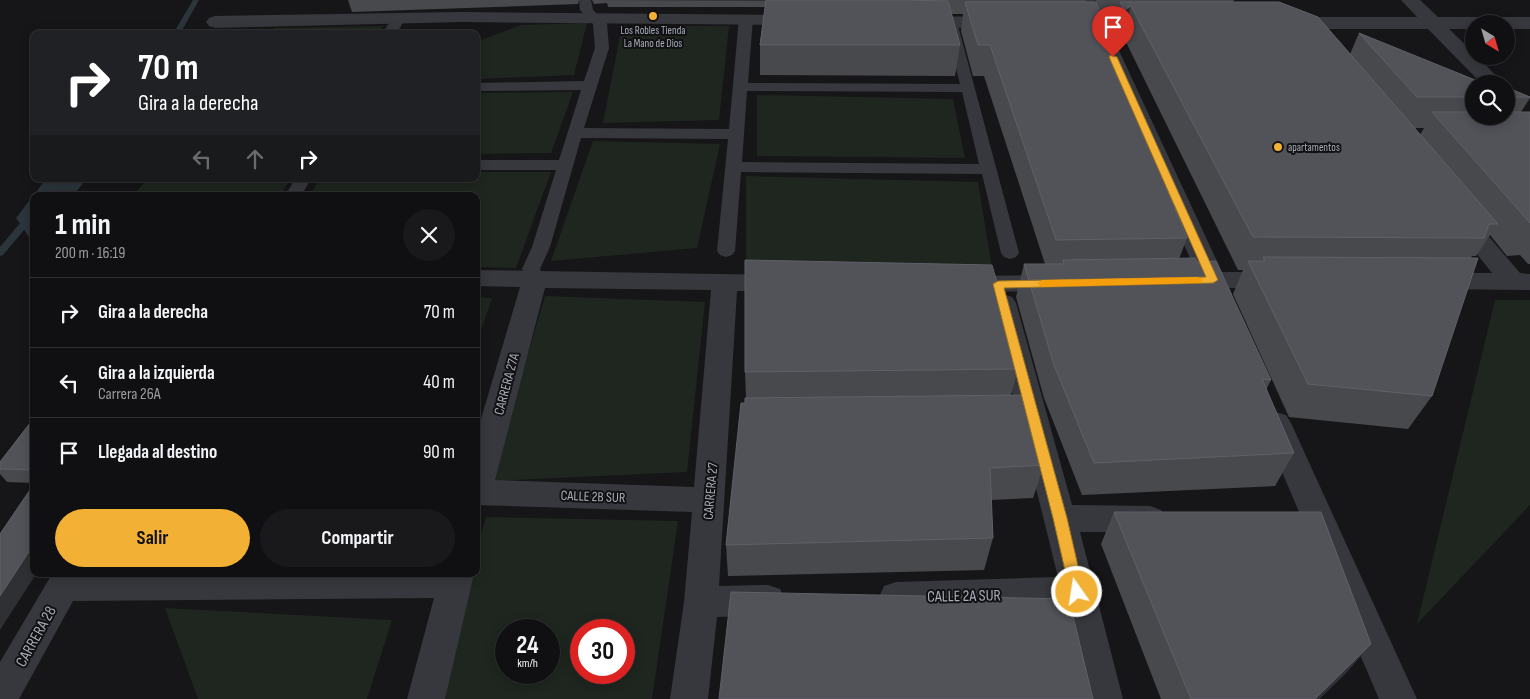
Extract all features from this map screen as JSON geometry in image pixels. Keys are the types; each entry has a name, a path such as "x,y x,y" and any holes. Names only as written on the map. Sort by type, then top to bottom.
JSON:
{"street":[{"path":"462,17 469,0"},
{"path":"1085,0 1229,316"},
{"path":"1410,0 1485,75"},
{"path":"215,22 462,17 594,18 747,9 823,20"},
{"path":"900,22 918,15 952,23 1020,23"},
{"path":"1049,23 1166,23"},
{"path":"1272,23 1530,23"},
{"path":"1298,23 1317,46"},
{"path":"1444,197 1522,282"},
{"path":"480,278 803,283"},
{"name":"CARRERA 27A","path":"480,462 487,410 535,278"},
{"path":"1164,281 1303,280"},
{"path":"1413,281 1522,282"},
{"name":"CARRERA 27","path":"690,699 710,500 731,418 725,282"},
{"path":"940,284 1076,282"},
{"path":"998,284 1018,415 1060,518 1104,699"},
{"path":"1264,396 1304,520 1398,699"},
{"name":"CALLE 2B SUR","path":"480,492 710,500"},
{"path":"1060,518 1179,519"},
{"path":"66,580 456,578 426,699"},
{"name":"CARRERA 28","path":"0,698 66,580"},
{"name":"CALLE 2A SUR","path":"869,598 1077,592"},
{"path":"701,602 800,599"}],"lane":[{"path":"535,278 531,270 541,247 602,48 601,28 594,18 586,12 585,0"},
{"path":"726,250 747,9"},
{"path":"392,30 399,18"},
{"path":"952,23 1010,253"},
{"path":"480,87 590,85"},
{"path":"740,87 968,88"},
{"path":"575,133 736,134"},
{"path":"480,165 565,165"},
{"path":"733,167 988,169"}],"shaded area":[{"path":"587,23 574,75 480,79 480,40 521,25"},
{"path":"383,26 381,30 273,30 274,28"},
{"path":"622,26 729,26 719,120 603,123"},
{"path":"573,92 551,153 480,154 480,93"},
{"path":"757,95 953,99 965,158 757,156"},
{"path":"593,141 720,144 697,248 551,261"},
{"path":"480,172 551,172 516,268 480,267 480,192 312,192 318,182 480,182"},
{"path":"746,176 978,182 992,268 746,266"},
{"path":"44,182 84,182 76,192 36,192"},
{"path":"145,182 288,182 282,192 136,192"},
{"path":"30,200 30,238 16,218"},
{"path":"545,296 705,302 687,472 491,481"},
{"path":"480,297 492,298 480,333"},
{"path":"1495,300 1530,300 1530,505 1417,624"},
{"path":"486,517 678,521 652,699 433,699 469,577 480,577 480,538"},
{"path":"165,608 392,620 367,699 198,699"}],"building":[{"path":"766,0 948,1 960,45 760,45"},
{"path":"965,2 1096,2 1104,18 1098,20 1187,238 1056,240 990,45 978,45"},
{"name":"apartamentos","path":"1120,2 1279,2 1318,17 1498,224 1489,224 1484,238 1253,237 1131,6 1124,10"},
{"path":"1359,33 1465,76 1465,97 1417,97"},
{"path":"1515,91 1530,97 1515,97"},
{"path":"1432,112 1465,112 1465,125 1515,125 1515,112 1530,112 1530,223"},
{"path":"1263,257 1478,258 1432,396 1308,384 1248,261 1265,261"},
{"path":"1195,258 1197,262 1216,261 1271,380 1262,379 1294,453 1094,463 1054,365 1024,264 1064,264 1063,260"},
{"path":"745,260 992,265 1013,338 1010,339 1018,369 745,372"},
{"path":"1025,395 1044,465 990,468 993,538 726,545 741,403 745,403 745,398"},
{"path":"30,423 30,470 0,469 0,462"},
{"path":"30,490 30,550 0,596 0,534"},
{"path":"1114,512 1321,512 1371,644 1315,699 1191,699"},
{"path":"731,592 1069,599 1093,699 719,699"}],"waterway":[{"path":"178,30 196,0"},
{"path":"0,253 30,217"}],"slow traffic":[{"path":"1042,283 1197,280"}],"place":[{"name":"Los Robles Tienda La Mano de Dios","path":"653,16"},
{"name":"apartamentos","path":"1278,147"}],"route":[{"path":"1077,592 1060,518 998,284 1213,280 1113,57"}]}
